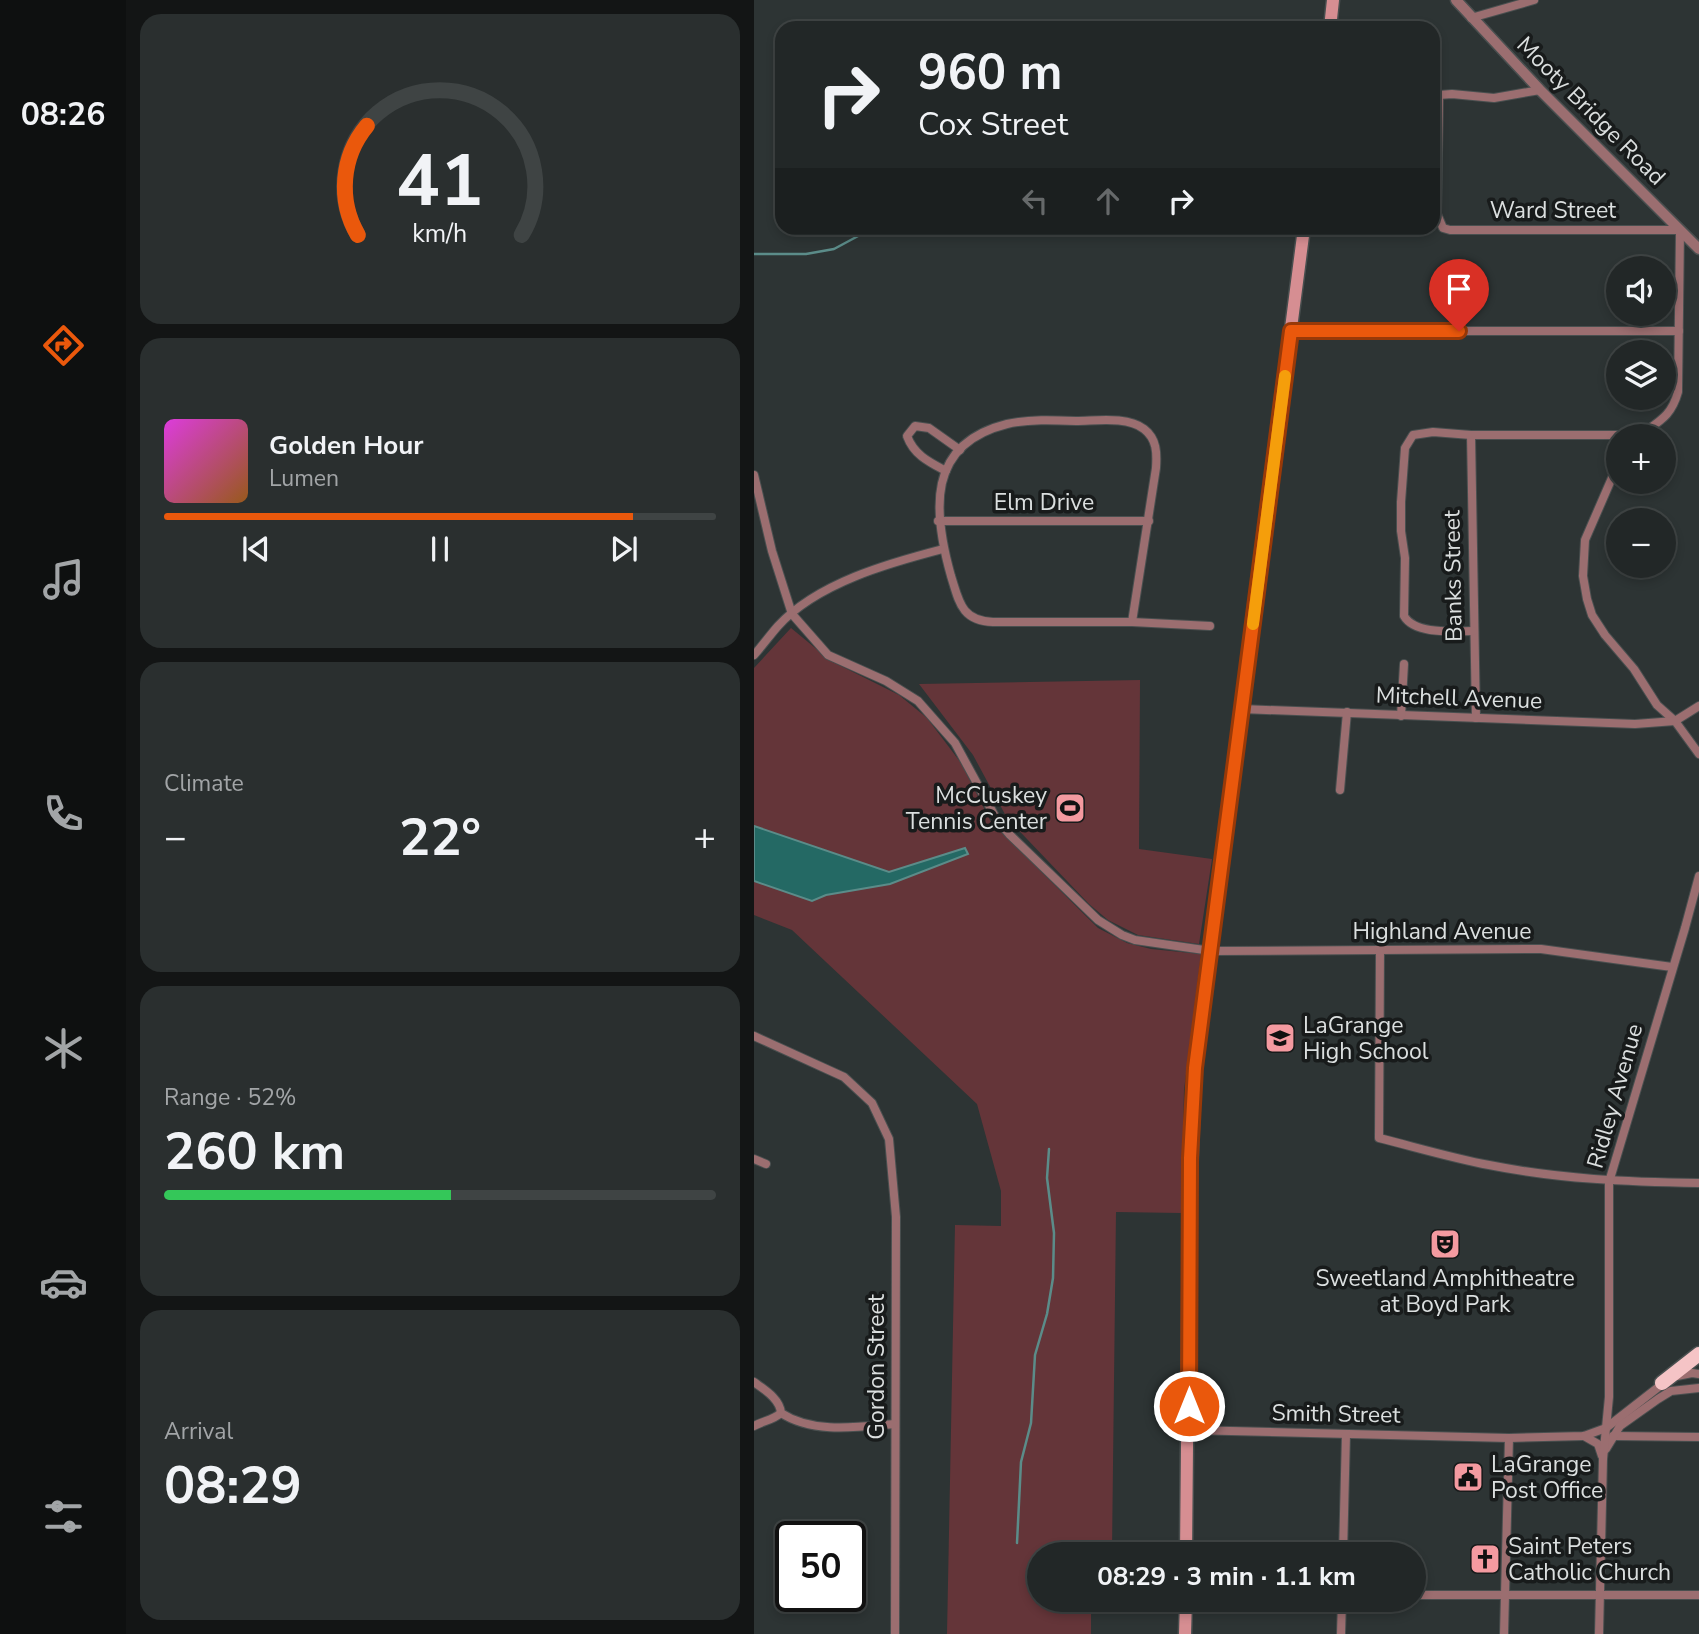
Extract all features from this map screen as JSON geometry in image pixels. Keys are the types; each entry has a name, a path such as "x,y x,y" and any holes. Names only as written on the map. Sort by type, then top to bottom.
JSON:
{"highway":[{"path":"1662,1383 1699,1354"}],"main road":[{"path":"1331,21 1333,0"},
{"path":"1186,1542 1190,1158 1195,1068 1303,235"},
{"path":"1185,1634 1186,1612"}],"street":[{"name":"Mooty Bridge Road","path":"1456,0 1540,90 1699,250"},
{"path":"1471,18 1534,0"},
{"name":"Ward Street","path":"1440,95 1494,98 1540,90"},
{"name":"Ward Street","path":"1440,224 1450,230 1680,230"},
{"path":"1656,424 1673,408 1678,392 1680,230"},
{"path":"1291,331 1679,331"},
{"path":"1132,622 1149,521 1156,449 1150,434 1137,425 1105,421 1016,423 989,430 960,450 946,471 940,491 938,521 958,601 968,614 977,620 993,622 1132,622 1210,626"},
{"path":"946,471 925,460 912,448 907,436 915,426 929,428 960,450"},
{"path":"1473,631 1432,631 1406,618 1401,517 1405,448 1413,435 1433,432 1471,435 1606,435"},
{"name":"Banks Street","path":"1471,435 1476,718"},
{"path":"754,475 772,551 792,614"},
{"path":"1606,492 1585,540 1583,576 1592,615 1604,635 1634,669 1657,705 1675,721 1699,754"},
{"name":"Elm Drive","path":"938,521 1149,521"},
{"path":"754,655 778,625 834,585 943,549"},
{"name":"Highland Avenue","path":"792,614 828,655 886,681 918,702 955,743 997,820 1098,920 1122,935 1135,940 1211,951 1541,949 1672,967"},
{"path":"1401,716 1404,664"},
{"path":"1675,721 1699,706"},
{"name":"Mitchell Avenue","path":"1242,709 1623,723 1675,721"},
{"path":"1340,790 1347,712"},
{"name":"Ridley Avenue","path":"1599,1634 1603,1459 1609,1397 1609,1181 1686,928 1699,876"},
{"path":"1380,950 1379,1138 1488,1165 1609,1181 1699,1183"},
{"name":"Gordon Street","path":"754,1036 844,1077 872,1103 889,1139 896,1217 895,1634"},
{"path":"754,1159 766,1164"},
{"path":"1662,1383 1682,1374 1699,1374"},
{"path":"754,1382 781,1407 781,1413 775,1419 765,1420 754,1426"},
{"name":"Smith Street","path":"1189,1430 1509,1438 1584,1436 1606,1428 1662,1383"},
{"path":"1613,1436 1620,1426 1670,1391 1699,1388"},
{"path":"781,1413 792,1420 811,1425 833,1427 894,1424"},
{"path":"1343,1542 1346,1434"},
{"path":"1584,1436 1598,1444 1603,1459"},
{"path":"1613,1436 1699,1437"},
{"name":"Ridley Avenue","path":"1603,1459 1613,1436"},
{"path":"1482,1437 1500,1443 1508,1455"},
{"path":"1504,1634 1509,1438"},
{"path":"1426,1595 1699,1595"},
{"path":"1341,1634 1342,1612"}],"shaded area":[{"path":"791,628 831,661 899,695 927,718 961,763 991,822 1098,928 1127,943 1151,949 1201,954 1184,1090 1181,1213 1116,1212 1112,1542 1027,1542 1027,1612 1091,1612 1091,1634 947,1634 955,1225 1001,1226 1001,1191 977,1104 792,930 754,915 754,668"},
{"name":"McCluskey Tennis Center","path":"1140,680 1139,849 1212,859 1199,944 1138,935 1108,920 1089,904 1007,818 973,755 919,684"}],"water":[{"path":"754,826 889,872 965,848 968,854 890,884 826,895 812,901 754,881"}],"waterway":[{"path":"754,254 806,254 834,249 860,235"},
{"path":"1017,1543 1021,1462 1031,1423 1035,1355 1047,1314 1053,1278 1054,1233 1047,1178 1049,1149"}],"slow traffic":[{"path":"1253,624 1285,376"}],"place":[{"name":"McCluskey Tennis Center","path":"1070,808"},
{"name":"LaGrange High School","path":"1280,1038"},
{"name":"Sweetland Amphitheatre at Boyd Park","path":"1445,1244"},
{"name":"LaGrange Post Office","path":"1468,1477"},
{"name":"Saint Peters Catholic Church","path":"1485,1559"}],"route":[{"path":"1189,1406 1190,1158 1195,1068 1291,331 1459,331"}]}
